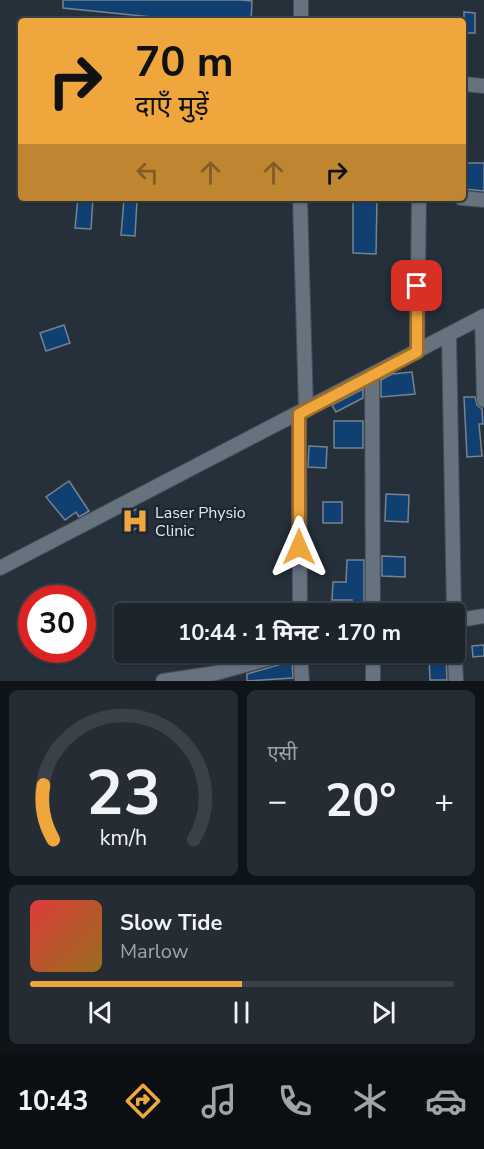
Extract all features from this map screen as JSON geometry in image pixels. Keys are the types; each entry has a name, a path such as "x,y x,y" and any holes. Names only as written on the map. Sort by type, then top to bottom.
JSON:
{"street":[{"path":"301,0 301,18"},
{"path":"466,84 484,86"},
{"path":"466,198 484,200"},
{"path":"300,201 302,412 300,603"},
{"path":"417,352 418,201"},
{"path":"0,568 483,316 484,400"},
{"path":"448,336 454,603"},
{"path":"372,375 373,603"},
{"path":"465,619 484,616"},
{"path":"163,681 216,677 259,663"},
{"path":"301,663 302,681"},
{"path":"373,663 373,681"},
{"path":"455,663 456,681"}],"building":[{"path":"63,0 252,1 251,18 162,18 63,8"},
{"path":"464,12 475,13 475,33 466,33 466,18 464,18"},
{"path":"466,163 484,163 484,191 466,189"},
{"path":"78,201 93,201 91,229 75,228"},
{"path":"124,201 137,201 135,236 121,235"},
{"path":"353,201 377,201 376,254 353,253"},
{"path":"64,325 70,343 46,351 40,333"},
{"path":"412,372 415,394 381,397 381,380 392,374"},
{"path":"363,389 363,398 336,412 332,405"},
{"path":"464,397 475,397 477,405 482,409 483,424 479,424 482,456 467,457"},
{"path":"334,421 363,421 363,448 334,448"},
{"path":"309,446 327,447 326,468 308,467"},
{"path":"69,481 89,511 79,517 76,512 65,520 46,497"},
{"path":"386,494 409,495 408,522 385,521"},
{"path":"323,502 342,502 342,523 323,523"},
{"path":"137,509 144,525 131,531 124,515"},
{"path":"382,556 405,557 405,577 382,576"},
{"path":"347,560 364,560 364,603 352,603 352,600 332,600 333,582 346,582"},
{"path":"484,645 484,656 473,657 472,646"},
{"path":"292,663 293,678 247,681 247,674"},
{"path":"429,663 446,663 447,680 430,680"}],"place":[{"name":"Laser Physio Clinic","path":"135,521"}],"route":[{"path":"299,547 299,414 417,352 417,286"}]}
